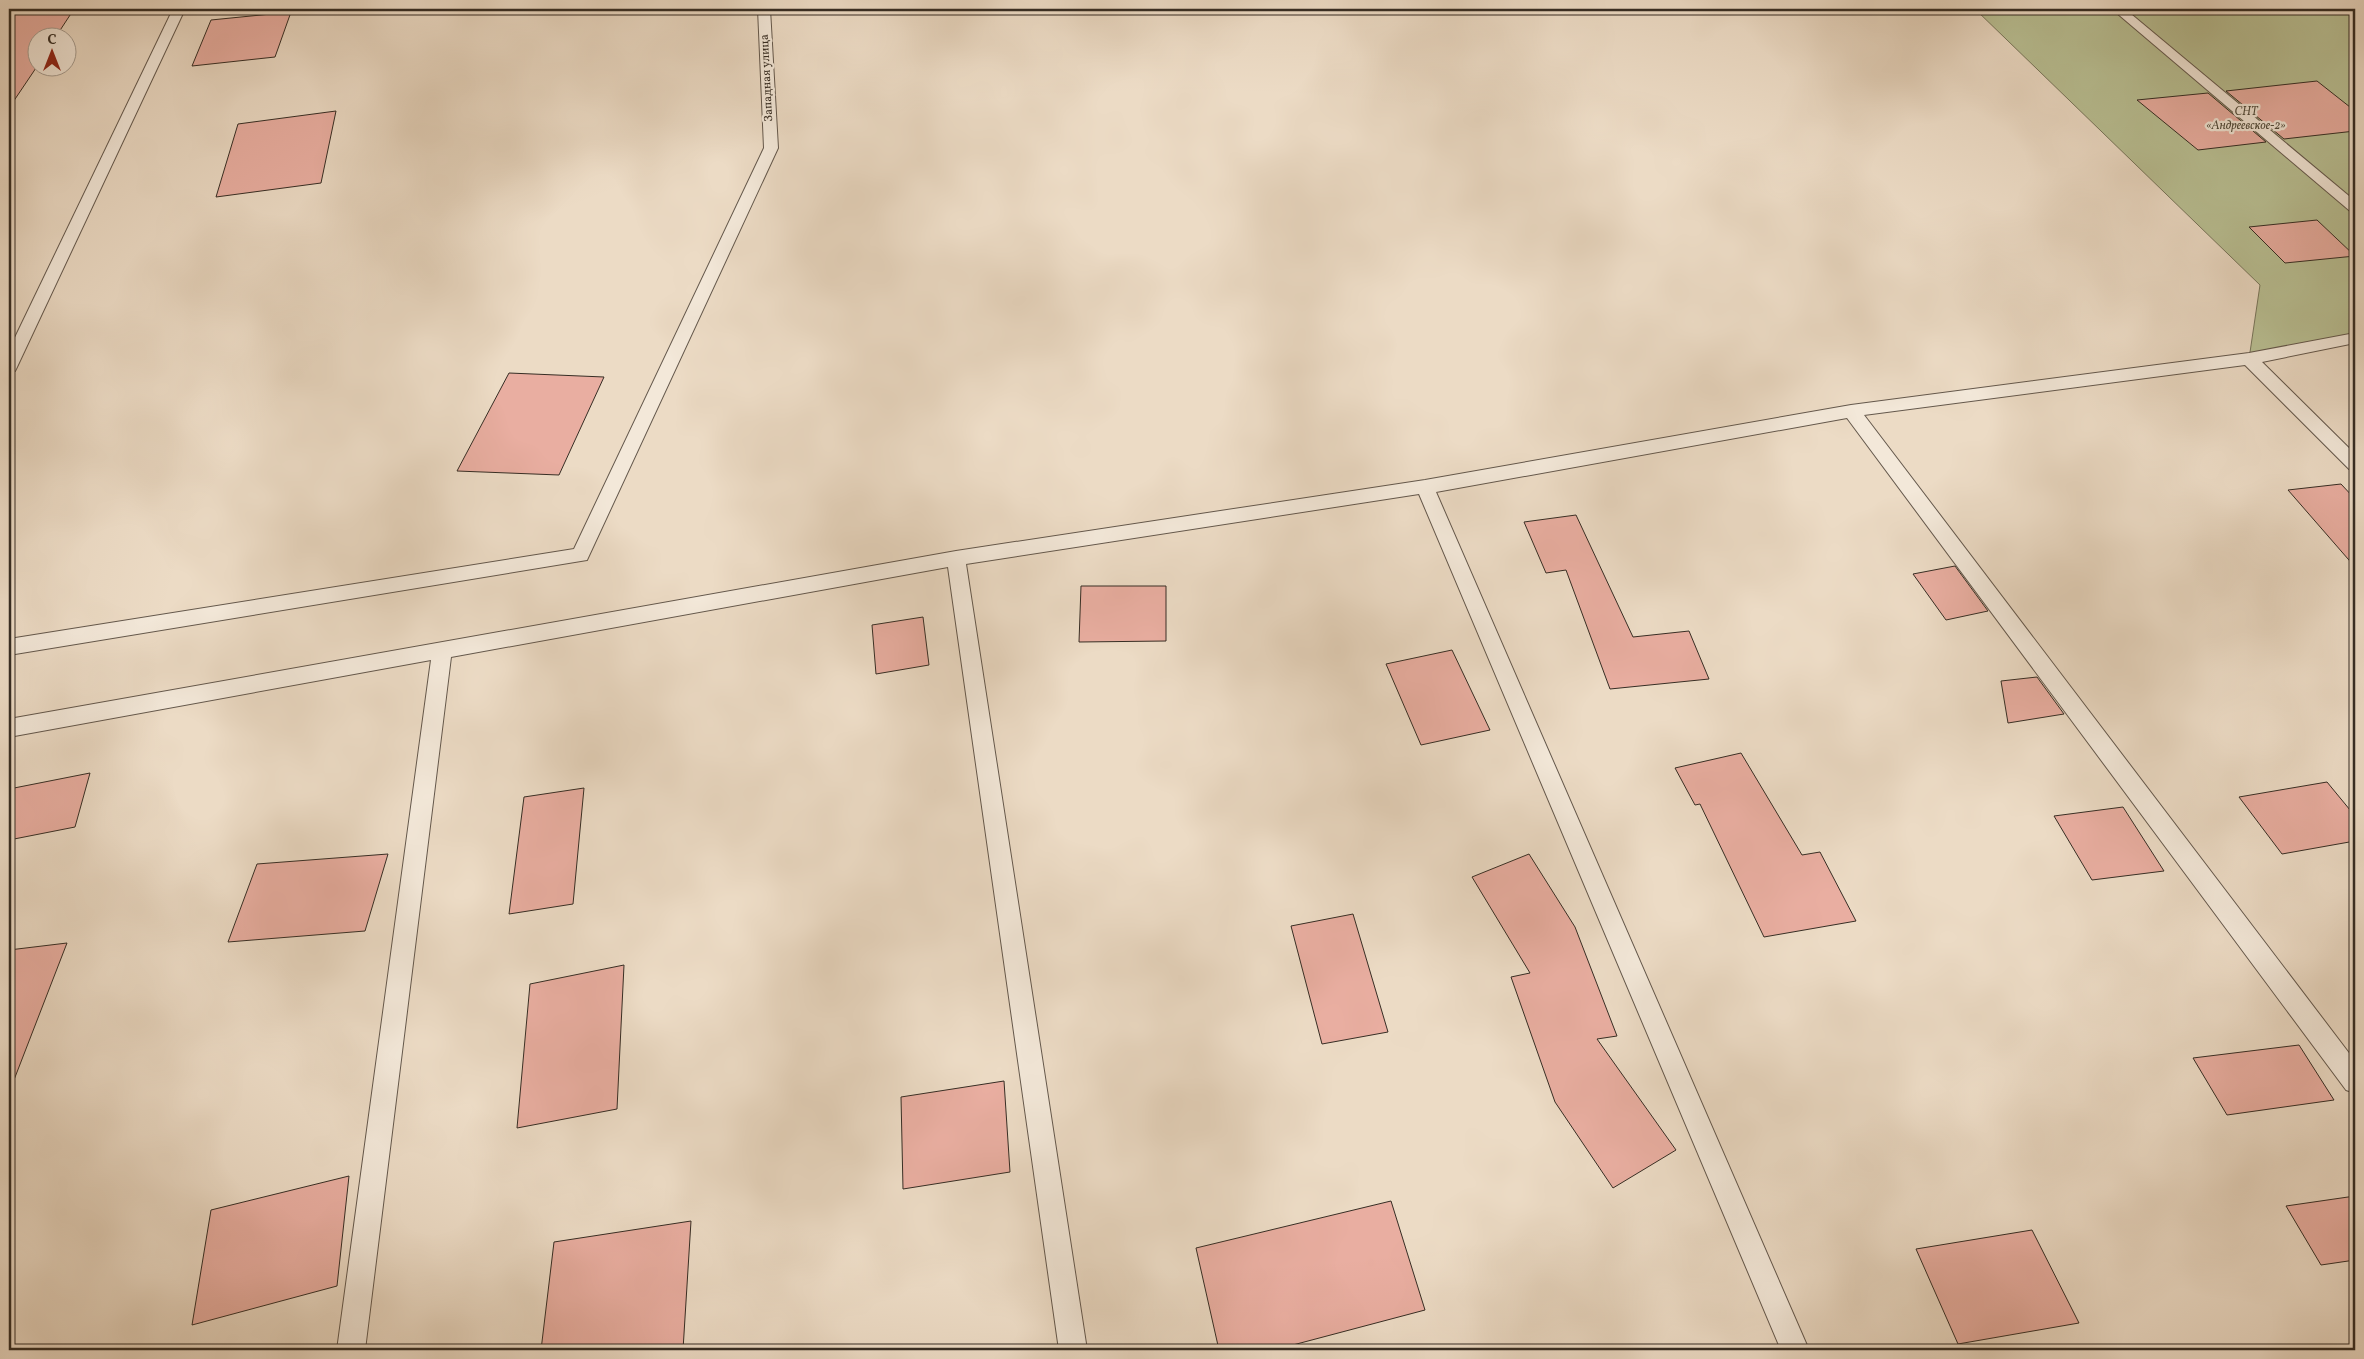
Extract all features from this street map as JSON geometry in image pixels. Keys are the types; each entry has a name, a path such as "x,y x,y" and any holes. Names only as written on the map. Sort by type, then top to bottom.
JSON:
{"lane":[{"path":"9,367 179,9"},
{"name":"Западная улица","path":"9,647 580,555 770,148 764,9"},
{"path":"2118,9 2355,208"},
{"path":"9,728 956,558 1425,487 1850,412 2249,359 2355,338"},
{"path":"2249,359 2355,464"},
{"path":"1850,412 2355,1081"},
{"path":"1425,487 1795,1350"},
{"path":"956,558 1073,1350"},
{"path":"351,1350 442,651"}],"green space":[{"name":"СНТ «Андреевское-2»","path":"1975,9 2355,9 2355,338 2249,359 2260,285"}],"building":[{"path":"9,9 74,9 62,28 28,28 29,78 9,108"},
{"path":"291,12 275,57 192,66 211,20"},
{"path":"2317,81 2355,111 2355,131 2284,139 2226,91"},
{"path":"2208,93 2266,142 2198,150 2137,100"},
{"path":"336,111 321,183 216,197 238,124"},
{"path":"2317,220 2355,256 2285,263 2249,227"},
{"path":"509,373 604,377 559,475 457,471"},
{"path":"2341,484 2355,499 2355,567 2288,490"},
{"path":"1576,515 1633,637 1689,631 1709,679 1610,689 1566,570 1546,573 1524,522"},
{"path":"1955,566 1988,611 1946,620 1913,574"},
{"path":"1081,586 1166,586 1166,641 1079,642"},
{"path":"923,617 929,665 876,674 872,625"},
{"path":"1452,650 1490,730 1421,745 1386,664"},
{"path":"2037,677 2064,714 2008,723 2001,681"},
{"path":"1741,753 1802,855 1820,852 1856,921 1764,937 1700,804 1695,805 1675,768"},
{"path":"90,773 75,827 9,840 9,789"},
{"path":"2327,782 2355,816 2355,841 2282,854 2239,797"},
{"path":"584,788 573,904 509,914 524,797"},
{"path":"2123,807 2164,871 2092,880 2054,816"},
{"path":"388,854 365,931 228,942 257,864"},
{"path":"1529,854 1575,927 1617,1036 1597,1039 1676,1150 1613,1188 1555,1102 1511,977 1530,973 1472,877"},
{"path":"1353,914 1388,1032 1322,1044 1291,926"},
{"path":"67,943 12,1085 9,1084 9,950"},
{"path":"624,965 617,1109 517,1128 530,984"},
{"path":"2299,1045 2334,1100 2227,1115 2193,1058"},
{"path":"1004,1081 1010,1172 903,1189 901,1097"},
{"path":"349,1176 337,1286 192,1325 211,1210"},
{"path":"2355,1196 2355,1260 2321,1265 2286,1206"},
{"path":"1391,1201 1425,1310 1274,1350 1219,1350 1196,1248"},
{"path":"691,1221 683,1350 541,1350 554,1242"},
{"path":"2032,1230 2079,1323 1958,1344 1916,1249"}]}
